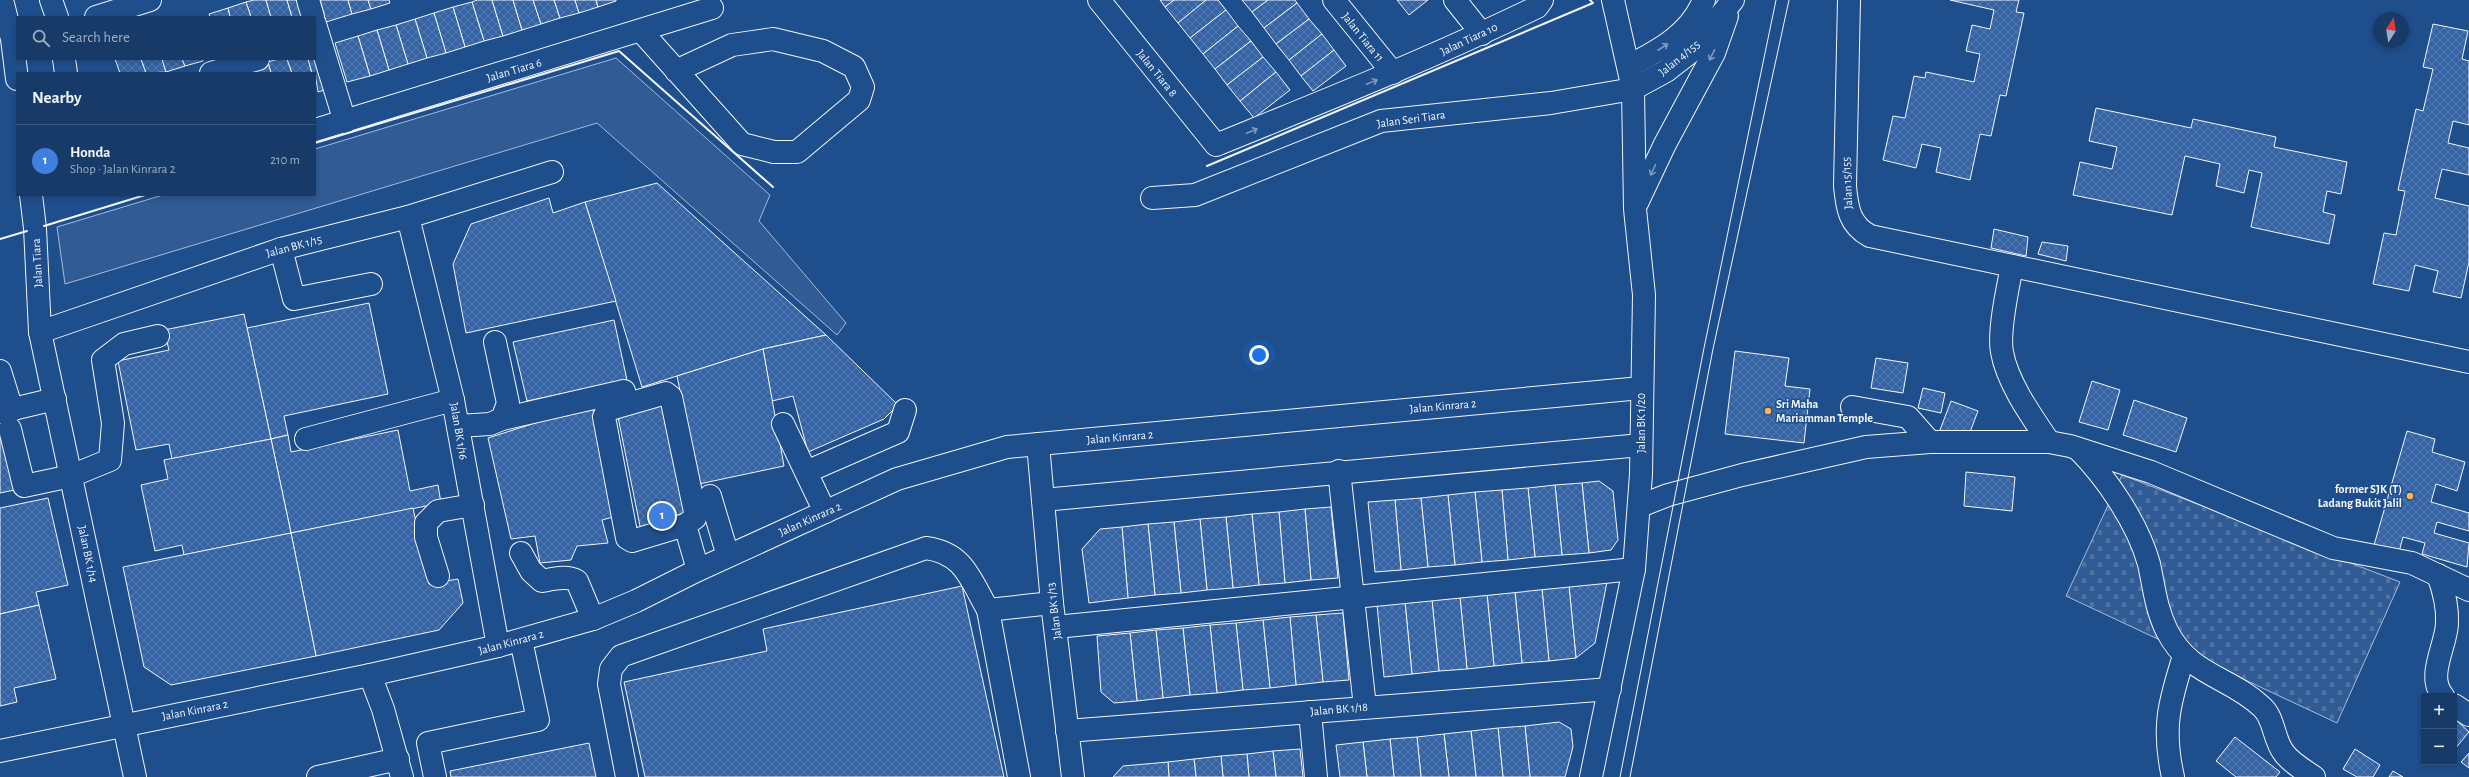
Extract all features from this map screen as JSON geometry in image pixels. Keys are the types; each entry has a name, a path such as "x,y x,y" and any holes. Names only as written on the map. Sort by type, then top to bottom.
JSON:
{"street":[{"path":"2,0 12,39 16,72"},
{"path":"52,0 57,16"},
{"path":"99,16 150,0"},
{"path":"308,0 313,16"},
{"name":"Jalan Tiara 8","path":"1099,0 1216,145"},
{"name":"Jalan Tiara 11","path":"1334,0 1393,73"},
{"path":"1455,0 1482,34"},
{"name":"Jalan Tiara 10","path":"1216,145 1393,73 1482,34 1537,7 1542,0"},
{"path":"1613,0 1629,66"},
{"name":"Jalan 4/155","path":"1629,66 1676,39 1691,24 1704,0"},
{"name":"Jalan 15/155","path":"1849,0 1845,186 1848,214 1862,232 1870,236 2469,362"},
{"path":"1635,209 1665,144 1714,53 1732,3"},
{"name":"Jalan 4/155","path":"1633,89 1666,71 1692,50 1732,3"},
{"name":"Jalan Tiara 6","path":"316,130 641,31 686,7 712,8"},
{"path":"641,31 676,71 742,144 774,152 797,152 859,100 863,87 854,67 823,51 773,39 732,45 676,71"},
{"path":"317,36 345,122"},
{"path":"64,60 66,72"},
{"path":"214,72 255,60"},
{"name":"Jalan BK 1/20","path":"1591,777 1634,568 1640,506 1641,388 1644,295 1635,209 1633,89 1629,66"},
{"name":"Jalan Seri Tiara","path":"1152,198 1195,195 1381,121 1551,103 1633,89"},
{"name":"Jalan BK 1/15","path":"40,332 281,249 408,217 552,172"},
{"name":"Jalan Tiara","path":"31,196 35,228 40,332"},
{"name":"Jalan BK 1/16","path":"408,217 454,400 498,646"},
{"path":"281,249 294,299 371,284"},
{"path":"2012,266 2005,302 2002,351 2017,392 2049,442"},
{"name":"Jalan BK 1/14","path":"40,332 136,777"},
{"path":"0,371 7,417 24,486 71,476 110,460 113,422 103,360 124,344 158,336"},
{"path":"495,342 508,403 502,419"},
{"name":"Jalan Kinrara 2","path":"0,751 124,724 370,675 498,646 593,619 636,601 728,556 898,479 1006,447 1641,388"},
{"path":"458,426 490,424 502,419 624,390"},
{"path":"666,393 671,397 695,512 695,518 684,525 632,541 627,538 604,417 607,410 666,393"},
{"path":"7,417 55,399"},
{"path":"306,439 454,400"},
{"path":"1852,407 1908,417 1930,442"},
{"path":"806,472 898,432 905,410"},
{"path":"783,424 825,512"},
{"path":"1640,506 1668,495 1742,475 1835,454 1902,442 2049,442 2077,448 2151,472 2259,516 2309,540 2333,548 2412,563 2469,590"},
{"name":"Jalan BK 1/13","path":"1038,444 1052,603 1056,627 1072,777"},
{"path":"1043,500 1339,471 1641,445"},
{"path":"2077,448 2096,467 2137,533 2148,563 2155,600 2167,631 2184,656 2201,671 2244,693 2263,708 2271,719 2275,737 2283,753 2314,777"},
{"path":"1339,471 1365,707"},
{"path":"710,496 728,556"},
{"path":"438,576 426,537 426,523 438,511 473,505"},
{"path":"684,525 698,570"},
{"path":"627,777 609,684 611,669 621,656 926,548 943,550 959,561 988,610 1019,777"},
{"path":"521,553 531,571 542,581 563,578 572,579 576,582 593,619"},
{"path":"1056,627 1634,568"},
{"path":"2438,575 2447,605 2446,639 2436,671 2436,682 2440,693"},
{"path":"988,610 1052,603"},
{"path":"435,777 428,743 538,720 521,640"},
{"path":"2173,777 2166,733 2167,713 2184,656"},
{"path":"318,777 400,768 383,709 370,675"},
{"name":"Jalan BK 1/18","path":"1067,731 1610,689"},
{"path":"2457,707 2469,715"},
{"path":"1310,712 1316,777"}],"green space":[{"path":"2122,475 2400,582 2337,723 2066,596"}],"shaded area":[{"path":"616,58 770,195 759,221 846,323 837,335 597,123 65,284 57,227 160,196 316,196 316,149"}],"building":[{"path":"266,0 271,16 251,16 246,2"},
{"path":"266,0 287,0 292,16 271,16"},
{"path":"287,0 307,0 312,16 292,16"},
{"path":"320,0 348,0 352,14 326,22"},
{"path":"348,0 368,0 371,9 352,14"},
{"path":"368,0 389,0 390,3 371,9"},
{"path":"477,0 492,0 503,36 484,41 472,2"},
{"path":"492,0 513,0 522,30 503,36"},
{"path":"513,0 533,0 541,24 522,30"},
{"path":"533,0 554,0 560,18 541,24"},
{"path":"554,0 575,0 579,13 560,18"},
{"path":"575,0 596,0 598,7 579,13"},
{"path":"596,0 616,0 616,1 598,7"},
{"path":"1160,0 1174,0 1165,7"},
{"path":"1174,0 1206,0 1178,23 1165,7"},
{"path":"1206,0 1218,0 1226,10 1190,38 1178,23"},
{"path":"1242,0 1268,0 1252,12"},
{"path":"1268,0 1295,0 1297,3 1264,28 1252,12"},
{"path":"1397,0 1428,0 1409,15"},
{"path":"1950,0 2019,0 2016,12 2024,13 2006,96 2000,95 1991,136 1980,134 1970,180 1936,172 1941,148 1922,144 1916,168 1883,160 1893,116 1905,118 1914,76 1925,78 1926,72 1974,82 1980,54 1966,51 1972,25 1990,29 1994,10"},
{"path":"246,2 251,16 230,16 228,8"},
{"path":"472,2 484,41 465,47 453,7"},
{"path":"1297,3 1309,19 1276,44 1264,28"},
{"path":"453,7 465,47 446,53 434,13"},
{"path":"228,8 230,16 210,16 209,14"},
{"path":"1226,10 1238,26 1203,54 1190,38"},
{"path":"434,13 446,53 427,58 415,19"},
{"path":"415,19 427,58 408,64 396,25"},
{"path":"1309,19 1322,34 1289,60 1276,44"},
{"path":"2433,24 2468,31 2462,59 2469,61 2469,125 2453,121 2448,143 2469,148 2469,175 2442,169 2435,198 2469,206 2469,262 2461,298 2433,292 2438,271 2415,265 2409,291 2373,284 2384,233 2396,235 2405,191 2398,190 2416,109 2423,111 2433,69 2423,67"},
{"path":"396,25 408,64 389,70 377,30"},
{"path":"1238,26 1251,41 1215,69 1203,54"},
{"path":"377,30 389,70 370,76 358,36"},
{"path":"1322,34 1334,50 1301,76 1289,60"},
{"path":"358,36 370,76 347,82 335,43"},
{"path":"1251,41 1263,57 1227,85 1215,69"},
{"path":"1334,50 1346,66 1313,91 1301,76"},
{"path":"1263,57 1276,72 1240,101 1227,85"},
{"path":"115,60 141,60 146,72 120,72"},
{"path":"141,60 162,60 166,72 146,72"},
{"path":"162,60 182,60 185,66 166,72"},
{"path":"182,60 203,60 203,61 185,66"},
{"path":"275,60 287,60 292,72 271,72 268,62"},
{"path":"287,60 308,60 312,72 292,72"},
{"path":"308,60 316,60 337,86 318,92 316,72 312,72"},
{"path":"268,62 271,72 250,72 249,68"},
{"path":"1276,72 1290,90 1254,118 1240,101"},
{"path":"2096,108 2191,128 2193,119 2276,137 2274,147 2347,162 2341,194 2327,191 2323,212 2335,215 2329,244 2251,227 2262,173 2249,170 2244,193 2216,186 2220,164 2185,156 2172,215 2073,195 2080,162 2112,169 2117,147 2089,141"},
{"path":"657,183 826,335 763,349 642,387 585,202"},
{"path":"549,198 553,213 585,202 616,301 466,333 453,264 471,224"},
{"path":"1994,229 2028,237 2026,256 1991,248"},
{"path":"2042,242 2068,246 2066,261 2038,254"},
{"path":"369,303 388,394 284,416 288,435 271,439 247,328"},
{"path":"244,314 271,439 172,459 169,444 136,450 118,361 169,350 164,330"},
{"path":"614,320 627,380 527,401 513,342"},
{"path":"826,335 898,405 884,419 808,452 793,396 772,401 763,349"},
{"path":"763,349 784,466 699,484 677,376"},
{"name":"Sri Maha Mariamman Temple","path":"1735,351 1789,358 1785,386 1810,389 1804,443 1725,434"},
{"path":"1876,358 1908,363 1903,393 1871,388"},
{"path":"2092,381 2120,390 2108,430 2079,422"},
{"path":"1923,388 1945,393 1941,413 1918,408"},
{"path":"2134,400 2187,418 2176,452 2123,435"},
{"path":"1951,401 1978,411 1967,440 1940,430"},
{"path":"668,403 692,509 641,531 618,417"},
{"path":"592,405 613,517 602,520 608,543 577,546 571,560 540,563 535,536 511,539 488,438"},
{"path":"398,430 410,491 438,485 441,503 291,533 271,439 288,435 291,452"},
{"name":"former SJK (T) Ladang Bukit Jalil","path":"2407,431 2435,439 2432,452 2465,462 2457,491 2436,484 2431,502 2469,513 2469,531 2437,522 2434,533 2469,543 2467,567 2422,554 2425,543 2403,537 2399,552 2374,545"},
{"path":"0,434 14,490 0,493"},
{"path":"271,439 291,533 184,555 182,545 155,551 141,485 168,479 164,460"},
{"path":"1966,472 2015,477 2012,511 1964,506"},
{"path":"1599,481 1613,491 1618,540 1611,550 1589,553 1582,483"},
{"path":"1582,483 1589,553 1562,555 1555,485"},
{"path":"1555,485 1562,555 1535,557 1528,488"},
{"path":"1528,488 1535,557 1508,560 1502,490"},
{"path":"1502,490 1508,560 1482,562 1475,492"},
{"path":"1475,492 1482,562 1455,565 1448,495"},
{"path":"1448,495 1455,565 1428,567 1421,498"},
{"path":"48,498 68,585 36,592 39,605 0,614 0,508"},
{"path":"1421,498 1428,567 1401,570 1395,500"},
{"path":"1395,500 1401,570 1375,572 1368,502"},
{"path":"1331,507 1338,578 1311,580 1305,509"},
{"path":"413,508 429,584 458,579 463,603 439,630 316,656 291,533"},
{"path":"1305,509 1311,580 1285,583 1279,512"},
{"path":"1279,512 1285,583 1259,585 1252,514"},
{"path":"1252,514 1259,585 1233,588 1226,517"},
{"path":"1226,517 1233,588 1207,590 1200,519"},
{"path":"1200,519 1207,590 1181,593 1174,522"},
{"path":"1174,522 1181,593 1155,595 1148,524"},
{"path":"1148,524 1155,595 1128,598 1122,527"},
{"path":"1122,527 1128,598 1089,603 1082,549 1100,529"},
{"path":"291,533 316,656 171,685 144,667 123,567"},
{"path":"1607,582 1595,643 1576,658 1569,586"},
{"path":"962,586 1004,777 645,777 624,682 767,651 763,629"},
{"path":"1569,586 1576,658 1549,661 1542,589"},
{"path":"1542,589 1549,661 1522,663 1515,592"},
{"path":"1515,592 1522,663 1494,666 1487,594"},
{"path":"1487,594 1494,666 1467,669 1460,597"},
{"path":"1460,597 1467,669 1439,671 1432,600"},
{"path":"1432,600 1439,671 1412,674 1405,602"},
{"path":"1405,602 1412,674 1384,677 1377,605"},
{"path":"39,605 56,679 14,688 17,702 0,706 0,614"},
{"path":"1343,613 1349,680 1323,682 1316,615"},
{"path":"1316,615 1323,682 1296,685 1290,617"},
{"path":"1290,617 1296,685 1270,688 1263,620"},
{"path":"1263,620 1270,688 1243,690 1236,623"},
{"path":"1236,623 1243,690 1217,693 1210,625"},
{"path":"1210,625 1217,693 1190,695 1183,628"},
{"path":"1183,628 1190,695 1163,698 1156,630"},
{"path":"1156,630 1163,698 1137,701 1130,633"},
{"path":"1130,633 1137,701 1114,703 1101,692 1097,636"},
{"path":"2457,721 2469,732 2457,746"},
{"path":"1559,722 1571,729 1573,747 1565,777 1530,777 1525,726"},
{"path":"1525,726 1530,777 1503,777 1498,728"},
{"path":"1498,728 1503,777 1476,777 1471,731"},
{"path":"1471,731 1476,777 1449,777 1444,734"},
{"path":"1444,734 1449,777 1421,777 1417,737"},
{"path":"1417,737 1421,777 1394,777 1390,739"},
{"path":"2235,737 2280,772 2276,777 2236,777 2216,761"},
{"path":"1390,739 1394,777 1367,777 1363,742"},
{"path":"1363,742 1367,777 1340,777 1336,745"},
{"path":"589,743 596,777 451,777 450,771"},
{"path":"1300,749 1303,777 1276,777 1273,751"},
{"path":"2355,749 2380,765 2373,777 2357,777 2343,769"},
{"path":"1273,751 1276,777 1249,777 1247,754"},
{"path":"2469,753 2469,768 2461,762"},
{"path":"1247,754 1249,777 1223,777 1221,756"},
{"path":"1221,756 1223,777 1196,777 1194,759"},
{"path":"1194,759 1196,777 1169,777 1168,762"},
{"path":"1168,762 1169,777 1113,777 1123,766"},
{"path":"2393,771 2403,777 2389,777"}],"tram line":[{"path":"1620,777 1704,348 1776,0"},
{"path":"1630,777 1713,349 1789,0"}],"wall":[{"path":"1207,166 1593,3 1590,0"},
{"path":"316,143 619,51 773,187"},
{"path":"44,226 142,196"},
{"path":"0,239 27,231"}],"place":[{"name":"Sri Maha Mariamman Temple","path":"1768,411"},
{"name":"former SJK (T) Ladang Bukit Jalil","path":"2410,496"},
{"name":"Honda","path":"662,516"}]}
